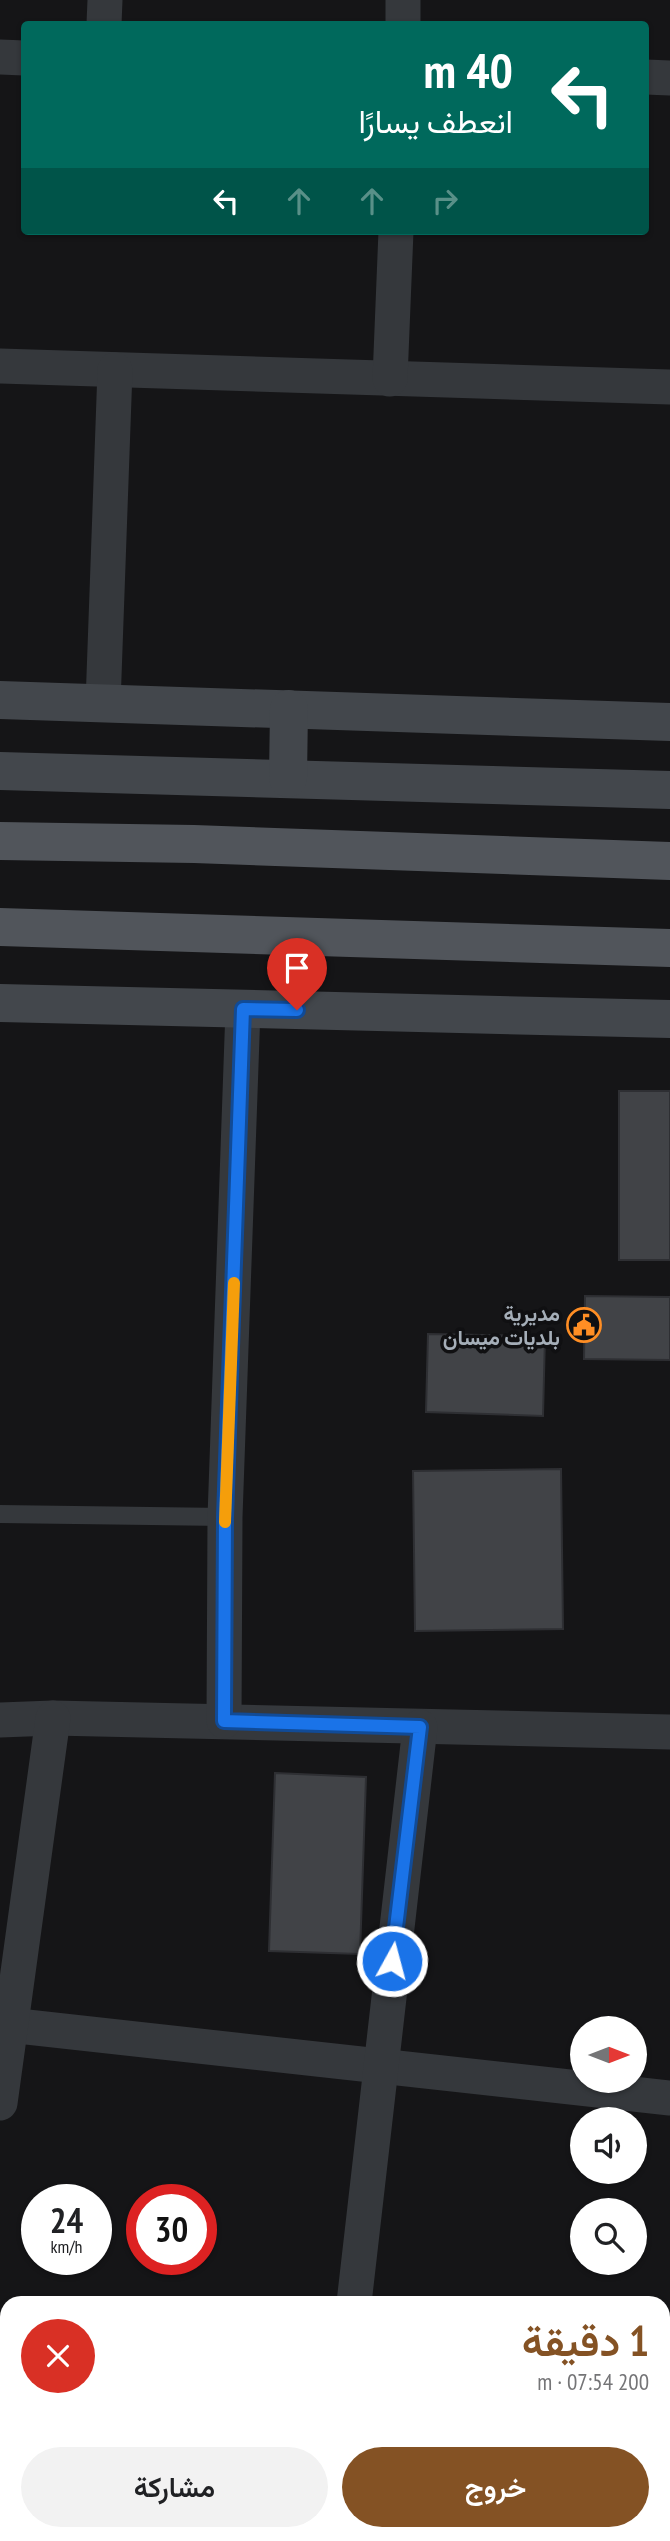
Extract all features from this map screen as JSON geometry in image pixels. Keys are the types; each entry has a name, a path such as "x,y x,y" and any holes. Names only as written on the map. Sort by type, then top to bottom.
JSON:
{"main road":[{"path":"0,841 194,844 670,861"},
{"path":"0,927 670,947"}],"street":[{"path":"104,21 105,0"},
{"path":"403,0 403,21"},
{"path":"0,57 21,58"},
{"path":"649,77 670,78"},
{"path":"390,379 396,235"},
{"path":"0,366 670,387"},
{"path":"103,704 115,370"},
{"path":"0,700 670,722"},
{"path":"288,778 289,709"},
{"path":"0,771 670,790"},
{"path":"0,1003 670,1019"},
{"path":"224,1721 225,1517 243,1009"},
{"path":"0,2103 53,1718"},
{"path":"0,1720 53,1718 224,1721 670,1732"},
{"path":"355,2296 420,1727"},
{"path":"9,2025 670,2098"}],"lane":[{"path":"0,1514 225,1517"}],"building":[{"path":"619,1091 670,1091 670,1260 619,1260"},
{"path":"585,1296 670,1297 670,1360 584,1359"},
{"path":"428,1334 545,1336 543,1416 426,1412"},
{"path":"561,1469 563,1629 415,1631 413,1471"},
{"path":"275,1773 366,1777 360,1954 269,1951"}],"slow traffic":[{"path":"225,1522 234,1283"}],"place":[{"name":"مديرية بلديات ميسان","path":"584,1325"}],"route":[{"path":"297,1010 243,1009 225,1517 224,1721 420,1727 392,1961"}]}
